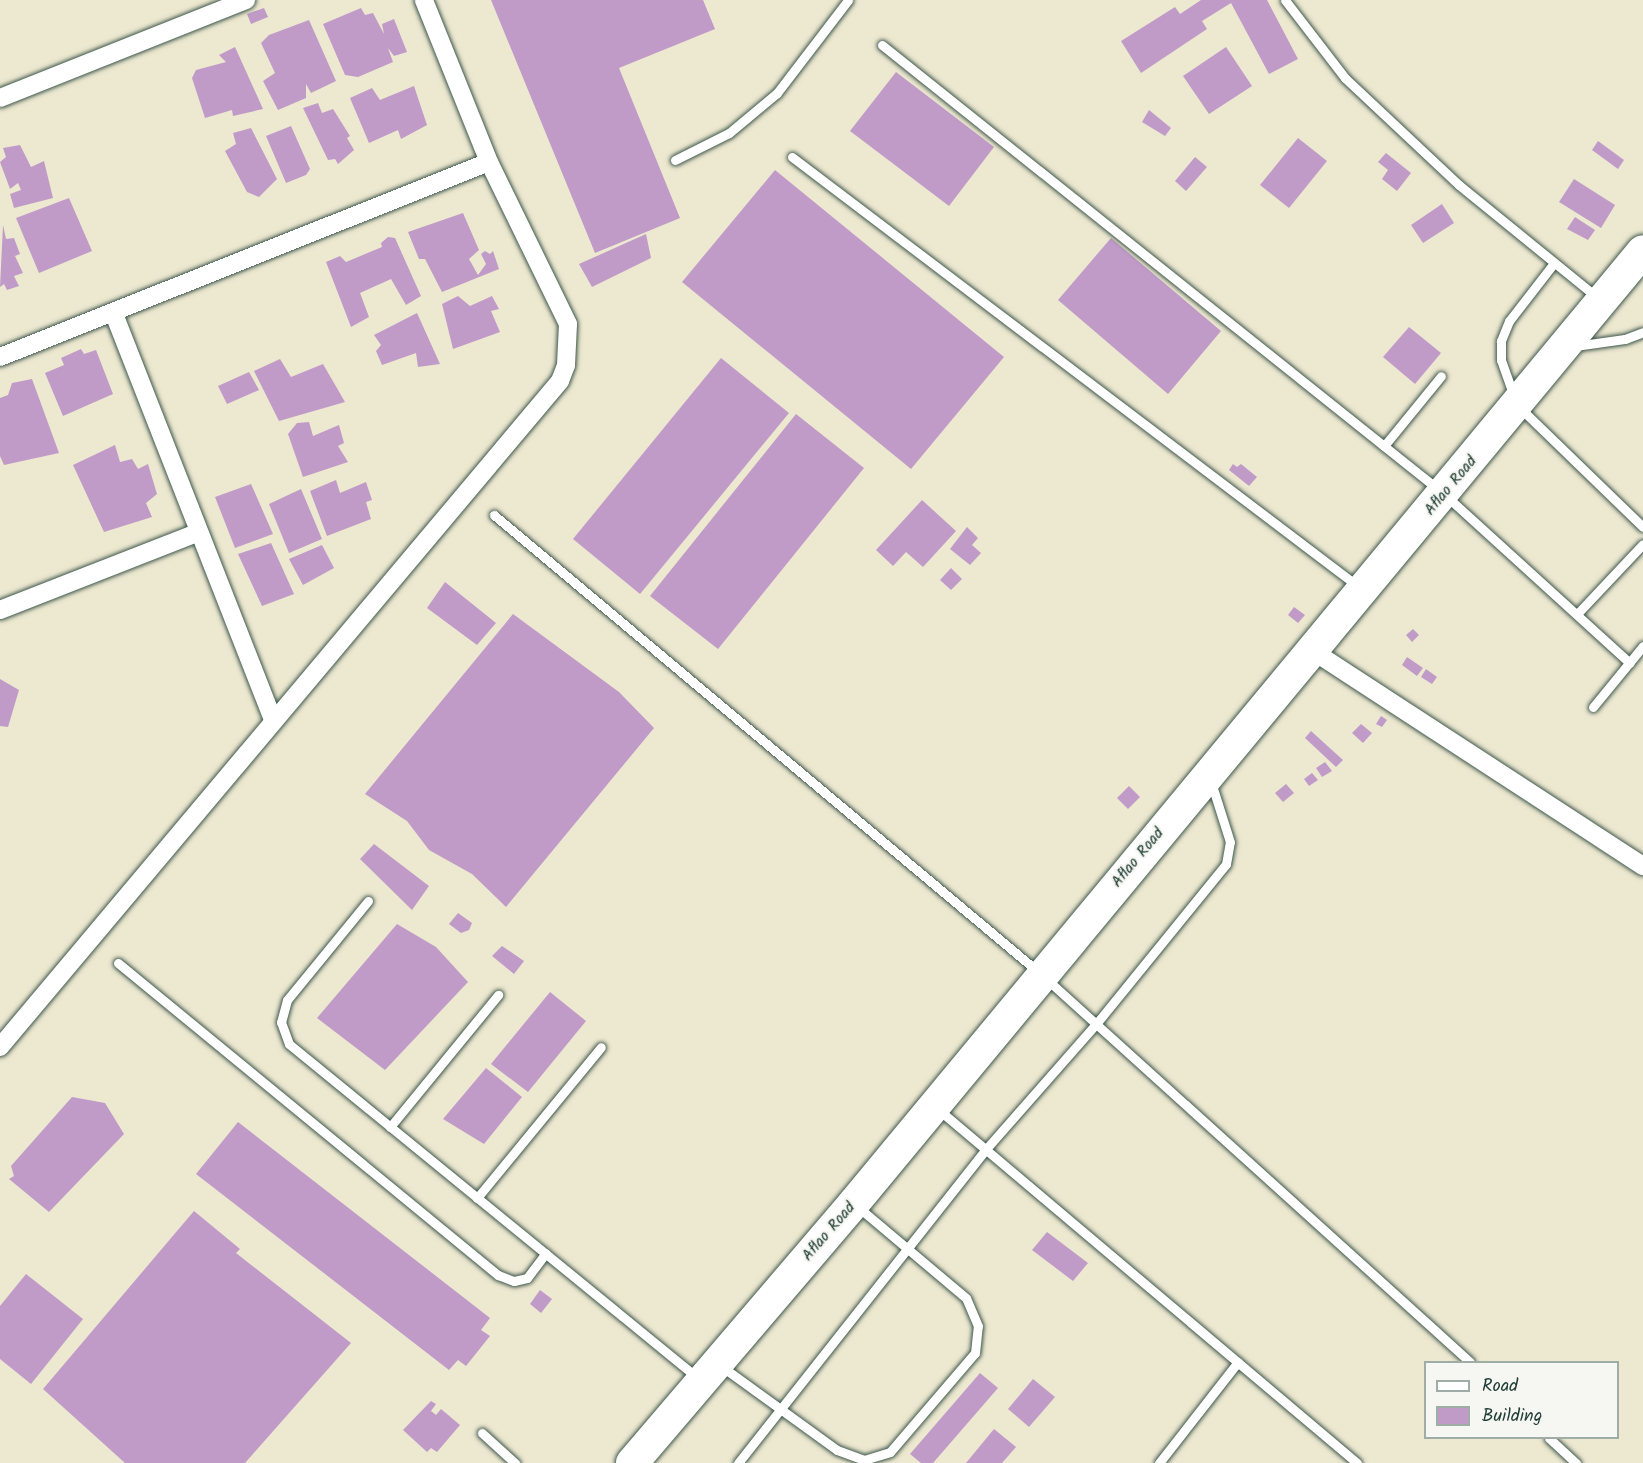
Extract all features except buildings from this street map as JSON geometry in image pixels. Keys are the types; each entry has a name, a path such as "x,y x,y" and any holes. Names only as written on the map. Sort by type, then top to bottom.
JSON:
{"highway":[{"name":"Aflao Road","path":"632,1463 935,1106 1208,774 1566,347 1643,251"}],"street":[{"path":"0,98 246,0"},
{"path":"0,1047 560,381 566,365 568,324 489,162 424,0"},
{"path":"0,357 114,314 489,162"},
{"path":"114,314 196,533 273,720"},
{"path":"0,610 196,533"},
{"path":"1313,651 1643,866"}],"lane":[{"path":"675,160 729,134 777,93 848,0"},
{"path":"1285,0 1345,78 1459,185 1602,302"},
{"path":"882,45 1444,494 1630,663"},
{"path":"792,157 1363,591"},
{"path":"1554,262 1509,321 1501,341 1501,360 1517,405 1643,527"},
{"path":"1566,347 1625,339 1643,332"},
{"path":"1384,446 1441,376"},
{"path":"494,515 1042,975 1469,1361"},
{"path":"1577,614 1643,544"},
{"path":"1593,707 1643,646"},
{"path":"738,1463 986,1149 1096,1024 1226,864 1230,842 1208,774"},
{"path":"368,901 287,1000 281,1022 289,1044 546,1253 709,1372 781,1409 837,1450 863,1462 890,1452 975,1353 978,1326 966,1298 854,1203"},
{"path":"118,963 498,1275 514,1281 527,1278 546,1253"},
{"path":"390,1127 498,995"},
{"path":"477,1198 601,1047"},
{"path":"935,1106 1357,1463"},
{"path":"1158,1463 1238,1362"},
{"path":"482,1433 515,1463"},
{"path":"1551,1439 1576,1463"}]}
